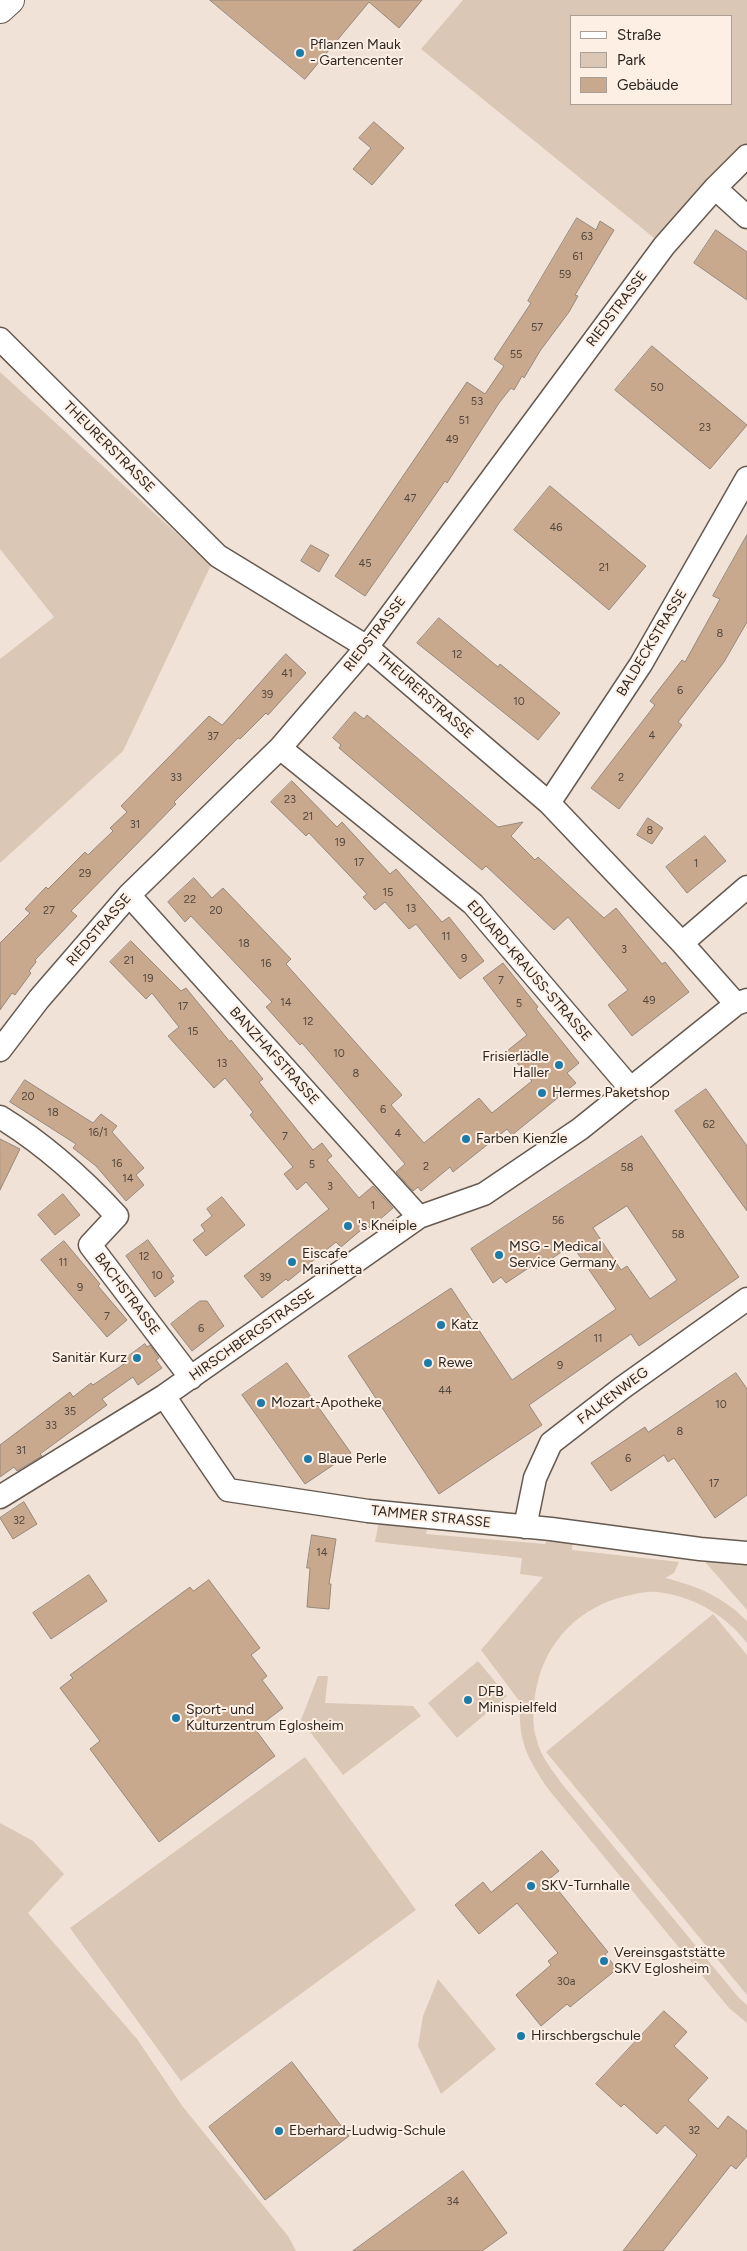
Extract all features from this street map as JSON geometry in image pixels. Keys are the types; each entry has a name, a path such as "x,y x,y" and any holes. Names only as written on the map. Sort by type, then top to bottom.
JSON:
{"main road":[{"path":"0,10 10,0"}],"street":[{"name":"RIEDSTRASSE","path":"0,1050 39,999 129,895 280,748 367,647 664,246 715,188 747,156"},
{"path":"715,188 747,217"},
{"name":"THEURERSTRASSE","path":"0,339 218,556 367,647 549,803 682,943 742,1002"},
{"name":"BALDECKSTRASSE","path":"549,803 641,664 747,478"},
{"name":"EDUARD-KRAUSS-STRASSE","path":"280,748 472,904 631,1089"},
{"path":"682,943 747,886"},
{"name":"BANZHAFSTRASSE","path":"129,895 418,1217"},
{"name":"HIRSCHBERGSTRASSE","path":"0,1497 191,1378 418,1217 484,1194 580,1129 742,1002"},
{"name":"BACHSTRASSE","path":"0,1117 53,1154 86,1182 117,1216 90,1245 191,1378"},
{"name":"FALKENWEG","path":"525,1526 535,1478 551,1443 622,1388 747,1299"},
{"name":"TAMMER STRASSE","path":"164,1396 228,1490 368,1511 525,1526 700,1549 747,1553"}],"green space":[{"path":"463,0 747,0 747,156 664,246 421,49"},
{"path":"0,372 211,565 123,751 0,863 0,659 54,617 0,549"},
{"path":"381,1512 429,1516 426,1534 545,1544 551,1529 573,1532 572,1550 679,1562 674,1573 665,1578 709,1593 729,1605 747,1621 747,1643 739,1633 710,1610 700,1604 676,1596 650,1592 610,1601 581,1616 558,1639 542,1668 537,1685 533,1713 535,1734 539,1747 551,1769 739,1998 747,2005 747,2023 729,2008 549,1790 530,1758 522,1739 520,1702 481,1650 543,1577 520,1574 522,1558 375,1542"},
{"path":"693,1548 747,1553 747,1610"},
{"path":"713,1614 747,1655 747,1995 546,1752"},
{"name":"DFB Minispielfeld","path":"478,1661 507,1696 457,1738 428,1703"},
{"path":"318,1676 328,1676 325,1703 413,1706 421,1716 343,1775 301,1720"},
{"path":"305,1757 416,1910 181,2081 70,1928"},
{"path":"0,1823 33,1841 64,1874 28,1913 137,2039 183,2107 288,2236 296,2251 0,2251"},
{"path":"438,1979 496,2049 441,2094 418,2046 423,2016"}],"building":[{"name":"Pflanzen Mauk - Gartencenter","path":"210,0 422,0 399,28 369,2 305,79"},
{"path":"374,122 404,148 372,185 353,169 371,148 359,138"},
{"path":"577,218 596,230 600,221 614,230 575,295 578,296 524,378 522,376 514,390 511,388 499,403 447,483 445,481 365,596 335,576 467,382 485,394 504,366 494,359 531,303 528,301"},
{"path":"716,230 747,252 747,300 694,263"},
{"path":"652,346 747,425 710,469 615,390"},
{"path":"550,486 646,566 609,610 514,530"},
{"path":"747,535 747,622 724,662 678,722 682,725 619,809 591,788 655,705 650,701 682,660 685,662 720,599 713,596"},
{"path":"311,545 329,555 319,572 301,561"},
{"path":"439,618 498,667 500,664 560,713 538,740 417,643"},
{"path":"286,654 306,673 268,715 266,713 240,739 238,738 174,802 176,804 71,911 77,916 35,960 36,962 29,971 31,973 15,995 12,993 0,1010 0,943 30,913 25,909 85,852 88,855 113,831 110,828 127,812 121,806 209,716 222,725"},
{"path":"355,712 364,719 367,715 498,827 523,822 511,836 535,860 538,857 604,918 616,908 662,964 665,962 689,992 632,1036 608,1005 628,990 568,917 554,930 486,866 482,870 339,748 341,745 333,738"},
{"path":"292,781 337,827 342,822 390,874 396,869 442,922 449,917 484,961 460,979 416,924 409,929 385,902 375,910 363,897 367,894 309,833 306,836 271,802"},
{"path":"648,818 663,828 652,844 637,835"},
{"path":"705,836 726,861 687,893 666,867"},
{"path":"194,878 212,898 223,888 291,959 286,964 402,1095 391,1105 424,1143 479,1098 492,1113 532,1081 507,1051 527,1035 483,978 503,963 538,1007 536,1009 579,1063 567,1073 576,1083 512,1135 507,1129 453,1172 450,1167 421,1191 418,1187 413,1191 396,1172 405,1164 302,1043 300,1045 266,1007 272,1002 191,916 185,922 168,902"},
{"path":"131,941 181,991 186,988 263,1079 259,1082 313,1150 322,1143 332,1156 327,1160 359,1198 373,1186 393,1208 370,1228 367,1225 341,1247 336,1242 288,1281 286,1279 262,1298 244,1276 329,1209 306,1182 297,1190 284,1174 293,1167 250,1115 253,1112 225,1078 214,1088 168,1036 179,1027 152,993 146,999 110,962"},
{"path":"25,1080 93,1123 101,1114 117,1126 112,1132 144,1168 136,1175 144,1185 126,1201 96,1166 73,1148 76,1144 10,1102"},
{"path":"706,1089 747,1146 747,1211 675,1111"},
{"path":"642,1136 739,1277 639,1346 631,1334 529,1405 542,1425 439,1494 348,1356 451,1288 512,1380 616,1309 572,1245 536,1269 533,1265 506,1283 501,1277 493,1283 471,1249","holes":["627,1206 677,1280 650,1299 627,1266 621,1270 593,1228"]},
{"path":"0,1139 20,1149 0,1190"},
{"path":"63,1194 80,1215 55,1235 38,1215"},
{"path":"222,1197 245,1225 206,1256 193,1240 205,1231 201,1225 212,1216 207,1209"},
{"path":"148,1240 174,1276 171,1278 174,1282 155,1297 126,1256"},
{"path":"64,1241 127,1320 107,1337 41,1260"},
{"path":"200,1301 207,1301 224,1326 192,1351 171,1324"},
{"path":"145,1344 147,1347 150,1345 159,1358 156,1360 162,1368 138,1385 133,1377 102,1399 107,1405 40,1454 42,1456 17,1471 14,1467 0,1477 0,1445 70,1392 73,1397 91,1383 93,1385 124,1364 122,1361"},
{"path":"287,1363 351,1453 305,1484 242,1395"},
{"path":"736,1373 747,1389 747,1495 715,1518 674,1458 668,1462 664,1455 611,1491 591,1463 645,1427 648,1432"},
{"path":"24,1502 37,1524 13,1539 0,1518"},
{"path":"312,1535 336,1539 329,1584 331,1584 329,1609 307,1607 310,1568 307,1568"},
{"path":"89,1575 107,1601 51,1639 33,1613"},
{"name":"Sport- und Kulturzentrum Eglosheim","path":"209,1580 260,1648 251,1655 267,1676 262,1680 283,1708 255,1729 275,1756 159,1842 90,1749 100,1741 60,1688 73,1678 70,1675 190,1587 193,1591"},
{"path":"542,1851 559,1871 549,1879 608,1952 605,1954 617,1969 570,2007 567,2004 541,2026 516,1995 551,1965 548,1961 558,1953 517,1903 479,1934 455,1905 483,1882 491,1892"},
{"path":"664,2011 687,2032 674,2046 708,2078 688,2100 718,2129 728,2116 747,2131 747,2156 736,2169 731,2165 663,2251 623,2251 697,2155 665,2125 657,2134 624,2104 621,2107 596,2084"},
{"name":"Eberhard-Ludwig-Schule","path":"292,2062 349,2136 265,2200 209,2127"},
{"path":"463,2171 507,2233 482,2251 353,2251"}],"place":[{"name":"Pflanzen Mauk - Gartencenter","path":"300,53"},
{"name":"Frisierlädle Haller","path":"559,1065"},
{"name":"Hermes Paketshop","path":"542,1093"},
{"name":"Farben Kienzle","path":"466,1139"},
{"name":"'s Kneiple","path":"348,1226"},
{"name":"MSG - Medical Service Germany","path":"499,1255"},
{"name":"Eiscafe Marinetta","path":"292,1262"},
{"name":"Katz","path":"441,1325"},
{"name":"Sanitär Kurz","path":"137,1358"},
{"name":"Rewe","path":"428,1363"},
{"name":"Mozart-Apotheke","path":"261,1403"},
{"name":"Blaue Perle","path":"308,1459"},
{"name":"DFB Minispielfeld","path":"468,1700"},
{"name":"Sport- und Kulturzentrum Eglosheim","path":"176,1718"},
{"name":"SKV-Turnhalle","path":"531,1886"},
{"name":"Vereinsgaststätte SKV Eglosheim","path":"604,1961"},
{"name":"Hirschbergschule","path":"521,2036"},
{"name":"Eberhard-Ludwig-Schule","path":"279,2131"}]}
